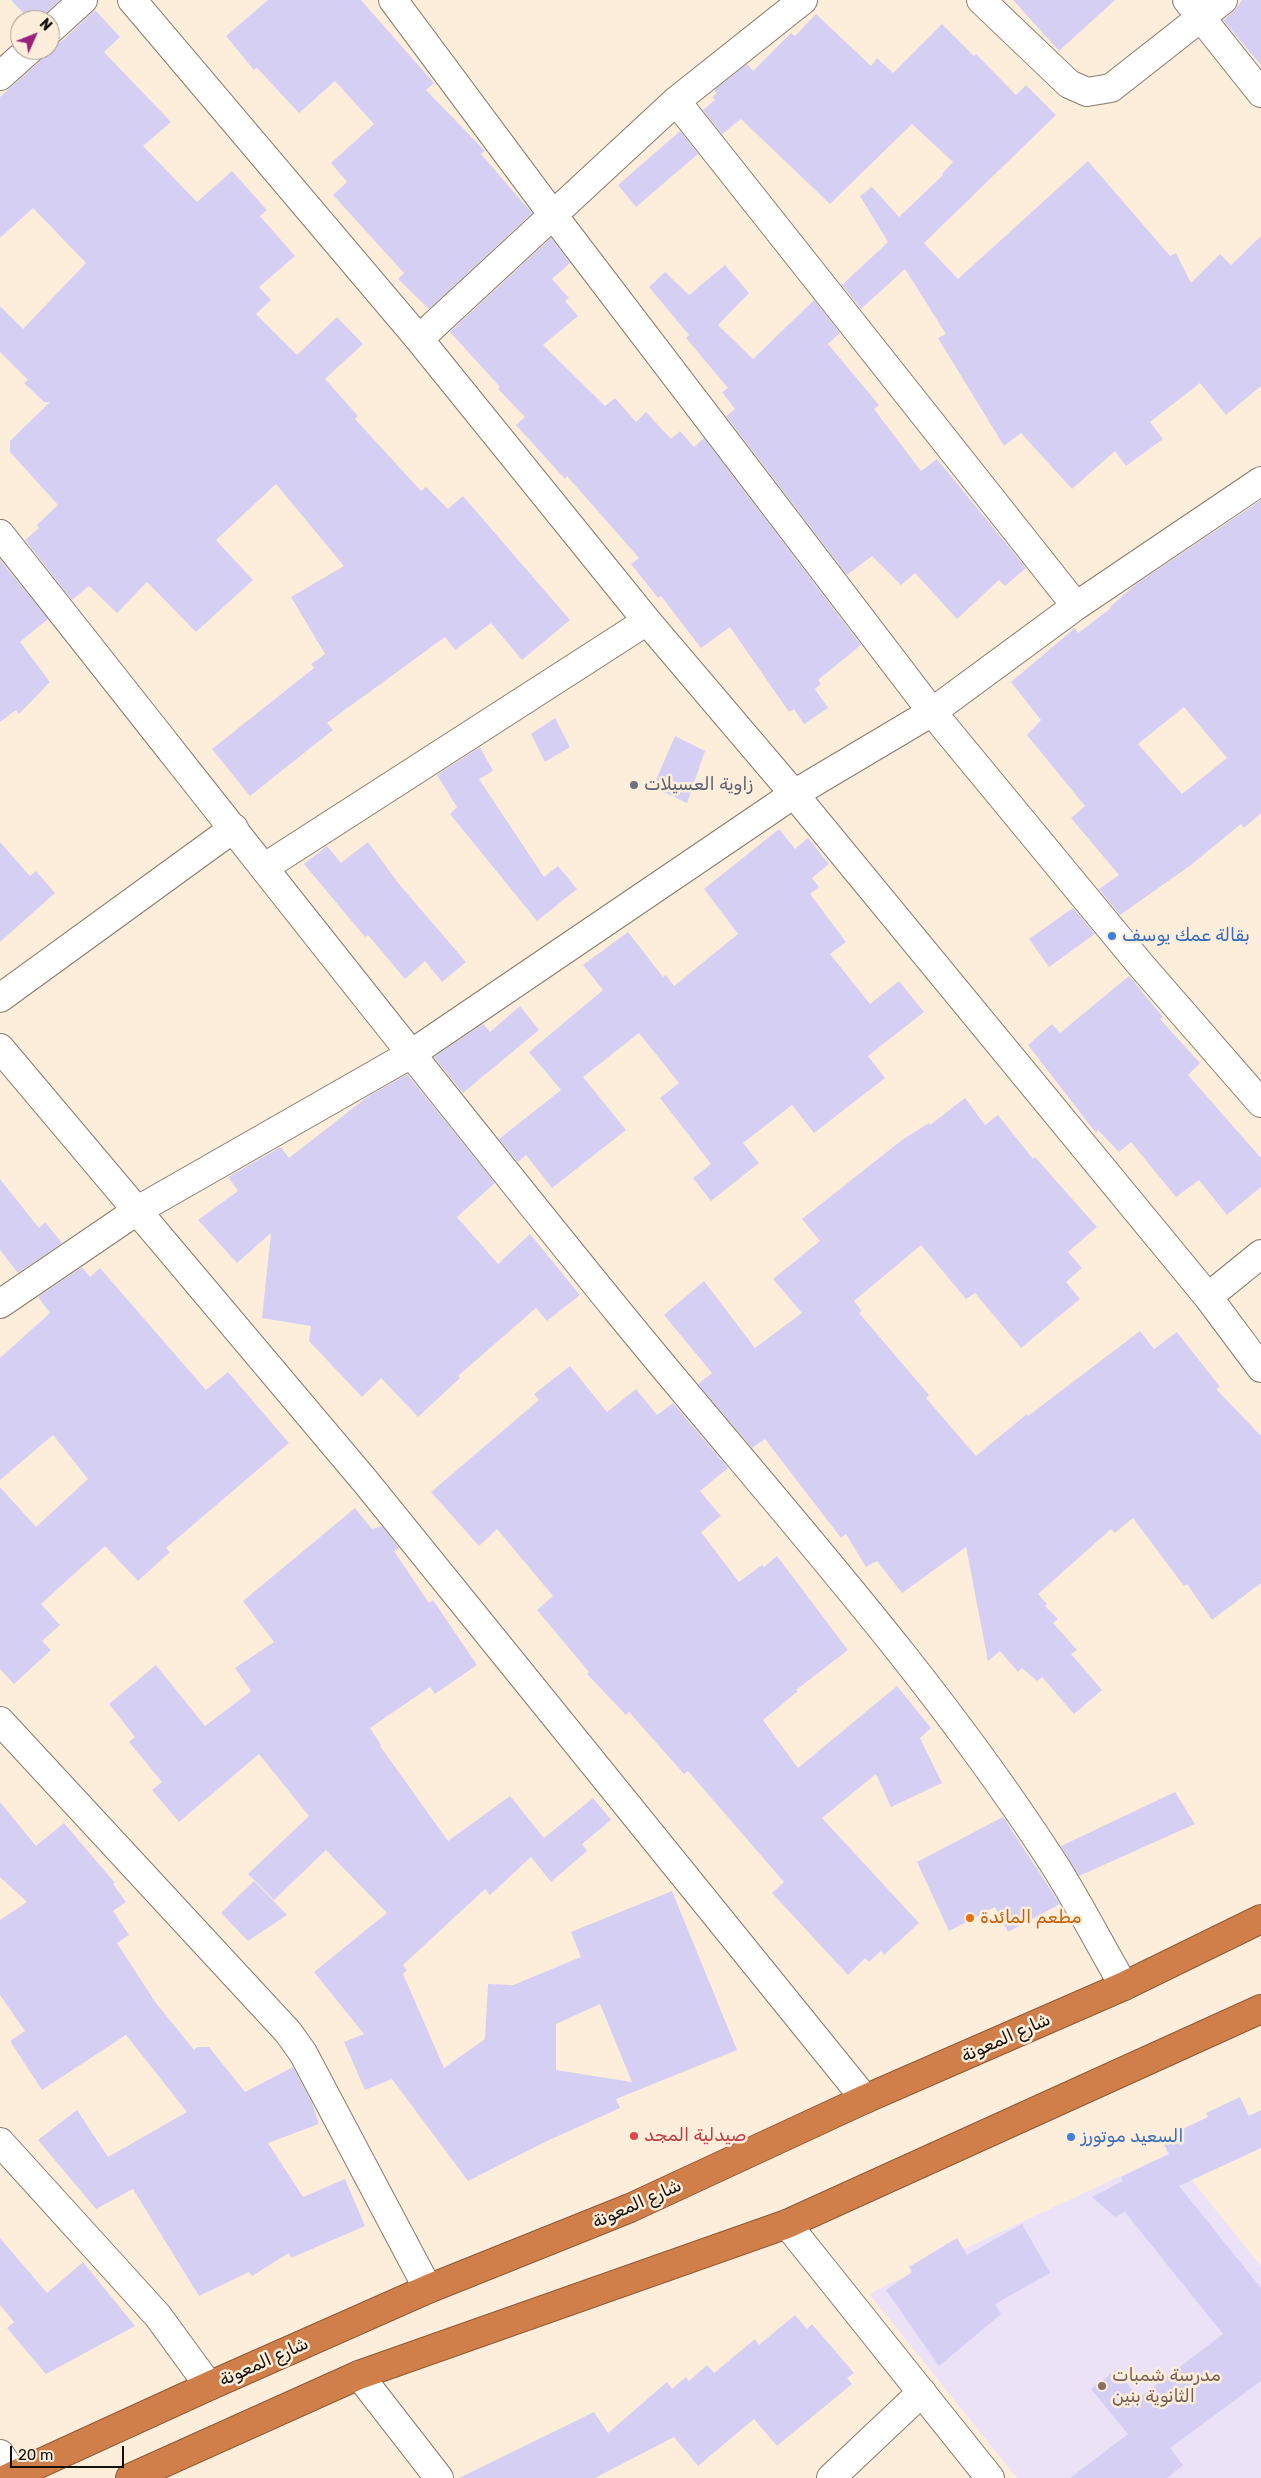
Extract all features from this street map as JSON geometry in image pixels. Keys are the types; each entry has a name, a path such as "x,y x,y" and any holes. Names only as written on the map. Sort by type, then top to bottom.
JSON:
{"highway":[{"name":"شارع المعونة","path":"7,2469 209,2386 428,2289 630,2208 865,2099 1124,1986 1261,1919"},
{"path":"130,2478 359,2375 787,2224 1261,2010"}],"street":[{"path":"60,21 83,0"},
{"path":"132,0 418,339 646,621 794,794 1208,1297 1261,1368"},
{"path":"393,0 552,215 932,712 1140,964 1261,1103"},
{"path":"418,339 676,101 804,0"},
{"path":"981,0 1069,84 1087,92 1111,88 1195,9 1223,0"},
{"path":"1195,9 1261,93"},
{"path":"0,76 17,60"},
{"path":"676,101 1076,606"},
{"path":"0,1304 138,1210 411,1054 794,794 932,712 1076,606 1261,481"},
{"path":"0,534 411,1054 624,1318 832,1566 962,1732 1051,1860 1124,1986"},
{"path":"265,867 646,621"},
{"path":"0,998 234,828"},
{"path":"0,1048 372,1488 865,2099"},
{"path":"1208,1297 1261,1254"},
{"path":"0,1721 293,2039 315,2074 428,2289"},
{"path":"0,2142 158,2316 209,2386"},
{"path":"787,2224 990,2478"},
{"path":"359,2375 439,2478"},
{"path":"831,2478 922,2392"}],"shaded area":[{"name":"مدرسة شمبات الثانوية بنين","path":"1170,2153 1261,2266 1261,2478 1017,2478 870,2295 876,2290"}],"building":[{"path":"11,0 60,0 49,10 20,10"},
{"path":"268,0 361,0 434,83 426,90 485,151 481,154 532,213 429,309 398,279 404,273 333,195 347,182 331,163 374,124 335,81 299,113 257,68 254,70 226,36"},
{"path":"1013,0 1115,0 1059,51"},
{"path":"1242,0 1261,0 1261,65 1223,20 1233,12"},
{"path":"95,10 120,37 104,52 171,122 143,146 197,202 232,171 267,210 260,216 295,256 259,287 271,300 256,314 297,355 337,317 363,344 325,379 358,416 355,419 421,491 426,487 448,509 463,496 570,620 522,660 491,623 455,650 445,637 327,723 333,730 250,796 212,749 314,668 311,664 325,654 291,597 344,566 276,484 216,540 253,580 196,632 147,582 117,613 89,586 72,600 25,540 39,528 37,525 58,505 10,452 10,441 50,402 44,402 24,383 28,380 0,352 0,306 23,329 86,263 33,208 0,238 0,97 40,60 60,60 61,42"},
{"path":"816,14 871,66 877,58 893,73 942,24 974,56 976,54 1016,95 1026,85 1056,115 924,243 958,279 1088,161 1170,256 1176,253 1191,283 1220,254 1231,265 1261,236 1261,386 1226,415 1200,383 1150,422 1163,439 1126,466 1115,451 1072,489 1021,433 1004,446 938,338 946,334 905,269 861,309 842,285 888,242 860,196 872,187 899,217 943,175 953,162 912,124 830,204 741,119 722,134 703,110 715,100 712,97 717,93 714,90 747,64 753,71 791,33 795,36"},
{"path":"680,131 698,154 636,207 618,185"},
{"path":"551,238 570,263 552,279 569,298 565,301 578,316 543,345 605,406 615,398 636,422 646,412 671,439 680,431 694,447 704,438 861,645 818,680 821,684 815,689 828,708 804,724 794,709 789,712 730,627 701,648 661,596 658,598 631,564 639,558 567,476 565,479 516,425 525,417 498,389 500,387 450,332"},
{"path":"725,265 749,293 718,325 753,359 814,300 840,333 828,344 879,405 874,409 921,471 937,459 1026,568 1005,586 999,580 957,619 915,573 901,585 872,556 847,575 726,416 735,409 722,392 728,388 686,338 689,335 649,287 665,272 689,295"},
{"path":"1261,500 1261,813 1244,828 1241,824 1191,865 1120,915 1099,889 1119,875 1071,818 1085,806 1027,735 1041,720 1011,682 1075,628 1078,633 1111,608 1135,585","holes":["1184,707 1227,758 1182,794 1138,744"]},
{"path":"0,560 48,619 20,642 50,682 19,714 16,710 0,722"},
{"path":"555,718 570,747 545,762 531,734"},
{"path":"675,736 705,751 687,803 653,787"},
{"path":"480,747 493,771 479,779 544,877 558,866 577,889 537,921 450,814 457,807 437,775"},
{"path":"779,829 795,849 808,838 829,864 812,878 819,887 810,894 846,942 830,954 870,1004 899,981 924,1012 868,1056 885,1078 814,1133 792,1105 743,1143 759,1163 711,1201 693,1178 711,1164 660,1098 679,1083 639,1033 583,1077 626,1130 552,1188 526,1155 518,1162 499,1139 561,1090 529,1052 603,990 583,965 628,932 663,977 666,975 674,986 738,934 704,889"},
{"path":"0,842 30,876 36,871 55,893 0,942"},
{"path":"368,842 399,884 466,962 442,982 425,961 405,979 368,935 365,937 304,864 327,846 341,863"},
{"path":"1073,908 1095,934 1049,967 1029,939"},
{"path":"1129,976 1163,1017 1160,1019 1200,1063 1188,1075 1261,1158 1261,1187 1227,1215 1199,1180 1176,1197 1131,1142 1119,1152 1098,1130 1096,1133 1028,1045 1052,1024 1060,1033"},
{"path":"520,1006 539,1030 463,1093 434,1057 483,1024 490,1032"},
{"path":"407,1074 495,1183 457,1217 498,1264 530,1234 580,1295 547,1321 536,1308 458,1376 460,1378 418,1417 381,1378 362,1397 309,1341 311,1326 262,1318 271,1233 237,1263 198,1220 238,1191 228,1177 281,1147 289,1158 366,1098"},
{"path":"965,1098 985,1125 998,1115 1033,1159 1035,1157 1097,1227 1068,1252 1082,1268 1066,1282 1080,1299 1021,1348 975,1293 966,1299 921,1245 854,1301 862,1311 859,1313 929,1395 926,1398 976,1456 1027,1414 1028,1416 1140,1331 1154,1349 1177,1332 1220,1387 1216,1389 1261,1436 1261,1583 1212,1620 1187,1584 1184,1586 1133,1518 1115,1533 1111,1529 1038,1594 1047,1604 1045,1606 1058,1619 1053,1623 1077,1650 1071,1654 1102,1690 1074,1714 1042,1677 1037,1681 1022,1668 1018,1672 1000,1651 988,1661 966,1547 902,1593 877,1561 866,1567 846,1534 841,1538 765,1439 752,1448 698,1384 712,1373 664,1315 704,1281 755,1348 802,1313 773,1279 820,1241 802,1219 902,1140 929,1123 930,1125"},
{"path":"0,1179 39,1228 45,1222 62,1243 18,1273 0,1250"},
{"path":"82,1267 90,1277 100,1268 206,1390 228,1372 289,1443 166,1548 170,1552 138,1581 105,1546 41,1604 60,1625 42,1641 51,1650 14,1684 0,1669 0,1487 36,1527 88,1479 53,1435 0,1480 0,1358 50,1313 38,1297"},
{"path":"570,1366 607,1412 636,1389 657,1415 673,1403 728,1468 700,1491 721,1516 701,1532 739,1582 762,1565 764,1567 777,1556 848,1650 796,1690 798,1691 763,1720 798,1768 897,1686 931,1728 920,1738 942,1783 891,1807 876,1774 822,1818 919,1923 884,1955 881,1951 869,1962 865,1958 848,1975 772,1893 784,1882 688,1771 684,1774 629,1712 626,1715 587,1674 589,1672 537,1610 553,1596 497,1529 479,1546 431,1492 539,1400 534,1394"},
{"path":"355,1508 372,1529 382,1526 399,1548 394,1551 429,1603 433,1600 477,1665 435,1694 430,1687 370,1728 380,1746 448,1841 510,1796 544,1838 593,1798 611,1820 582,1844 587,1851 551,1882 531,1857 490,1895 485,1889 403,1965 407,1970 403,1974 444,2068 485,2039 488,1984 513,1985 581,1957 571,1932 672,1891 737,2050 616,2099 620,2108 545,2142 468,2181 392,2079 365,2090 344,2042 364,2034 314,1972 387,1913 326,1850 274,1900 248,1874 309,1816 259,1754 179,1822 152,1790 162,1782 129,1742 135,1737 109,1704 156,1665 205,1726 251,1691 235,1668 274,1642 243,1601","holes":["600,2004 632,2082 556,2070 556,2024"]},
{"path":"1175,1792 1195,1824 1079,1876 1061,1846"},
{"path":"0,1802 36,1846 64,1823 115,1883 113,1884 126,1902 113,1911 129,1935 117,1943 156,2003 194,2050 197,2047 209,2047 245,2092 293,2067 312,2103 319,2124 268,2143 303,2197 345,2179 365,2226 291,2258 289,2253 252,2276 249,2272 199,2296 133,2189 96,2209 38,2140 77,2110 108,2157 187,2112 126,2035 42,2090 10,2041 25,2031 0,1995 0,1920 27,1902 0,1877"},
{"path":"1003,1817 1060,1904 1008,1932 995,1907 949,1931 917,1862"},
{"path":"254,1881 287,1915 248,1941 221,1913"},
{"path":"1240,2097 1249,2116 1261,2110 1261,2148 1179,2186 1261,2288 1261,2381 1170,2448 1183,2465 1167,2478 1070,2478 1128,2434 1091,2389 1116,2370 1139,2398 1223,2334 1125,2212 1115,2217 1092,2197 1123,2181 1121,2177 1169,2154 1161,2139 1208,2117 1206,2113"},
{"path":"1022,2224 1050,2273 995,2304 1001,2314 939,2366 886,2290 912,2272 909,2267 957,2238 967,2255"},
{"path":"0,2238 47,2293 83,2262 135,2326 46,2374 7,2328 14,2322 0,2305"},
{"path":"795,2315 807,2329 812,2324 854,2373 847,2378 852,2384 777,2446 754,2419 698,2466 674,2437 595,2478 459,2478 594,2412 608,2433 667,2382 672,2389 686,2377 689,2381 707,2365 714,2373 755,2339 759,2345"}],"place":[{"name":"زاوية العسيلات","path":"634,785"},
{"name":"بقالة عمك يوسف","path":"1112,936"},
{"name":"مطعم المائدة","path":"970,1918"},
{"name":"صيدلية المجد","path":"634,2136"},
{"name":"السعيد موتورز","path":"1071,2137"},
{"name":"مدرسة شمبات الثانوية بنين","path":"1102,2386"}]}
